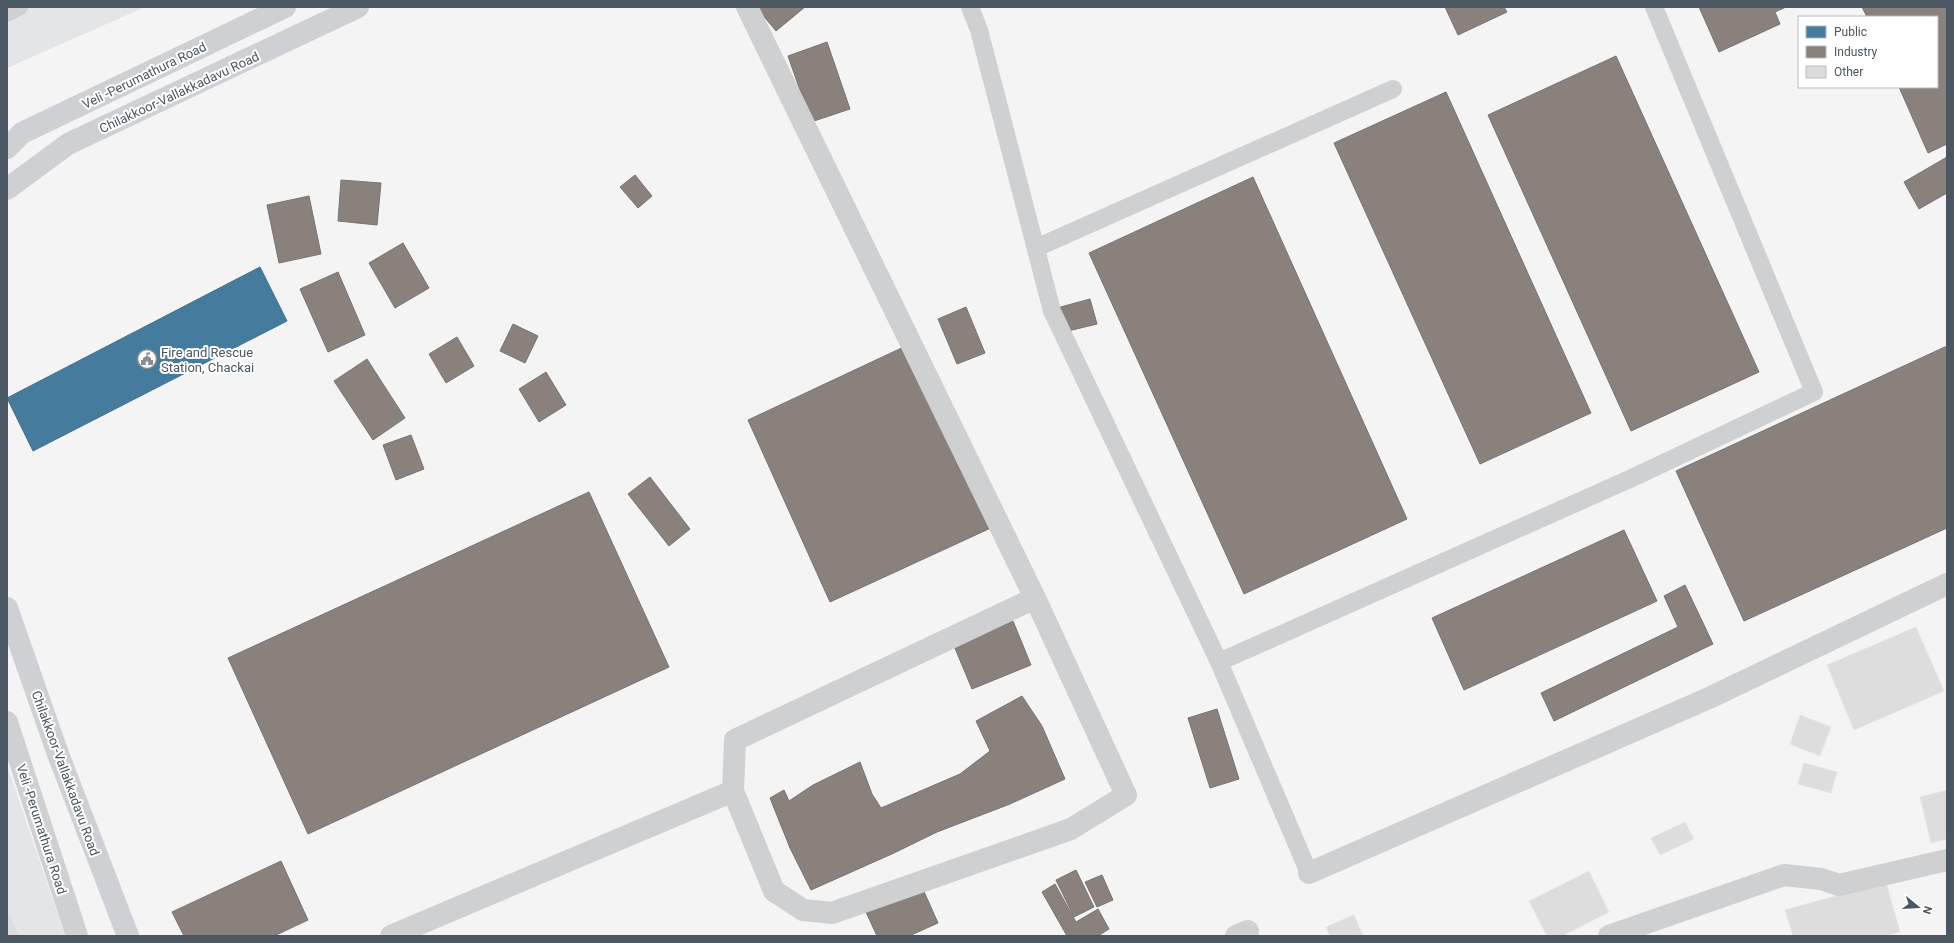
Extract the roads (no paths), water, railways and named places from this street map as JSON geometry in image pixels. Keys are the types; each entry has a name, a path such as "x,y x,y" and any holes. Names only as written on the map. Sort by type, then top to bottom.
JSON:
{"main road":[{"name":"Veli -Perumathura Road","path":"7,148 22,133 285,7"},
{"name":"Chilakkoor-Vallakkadavu Road","path":"7,189 68,144 358,7"},
{"name":"Chilakkoor-Vallakkadavu Road","path":"7,608 58,754 128,936"},
{"name":"Veli -Perumathura Road","path":"7,722 78,936"}],"street":[{"path":"747,7 1035,598 1126,795 1070,829 832,913 803,910 774,891 733,791 734,740 1035,598"},
{"path":"1309,873 1709,698 1947,584"},
{"path":"391,936 733,791"},
{"path":"1609,936 1784,875 1821,878 1839,885 1947,860"}],"lane":[{"path":"7,13 19,7"},
{"path":"970,7 979,30 1052,311 1219,662 1309,873"},
{"path":"1219,662 1632,478 1814,392 1654,7"},
{"path":"1036,248 1393,90"}],"place":[{"name":"Fire and Rescue Station, Chackai","path":"147,359"}]}
